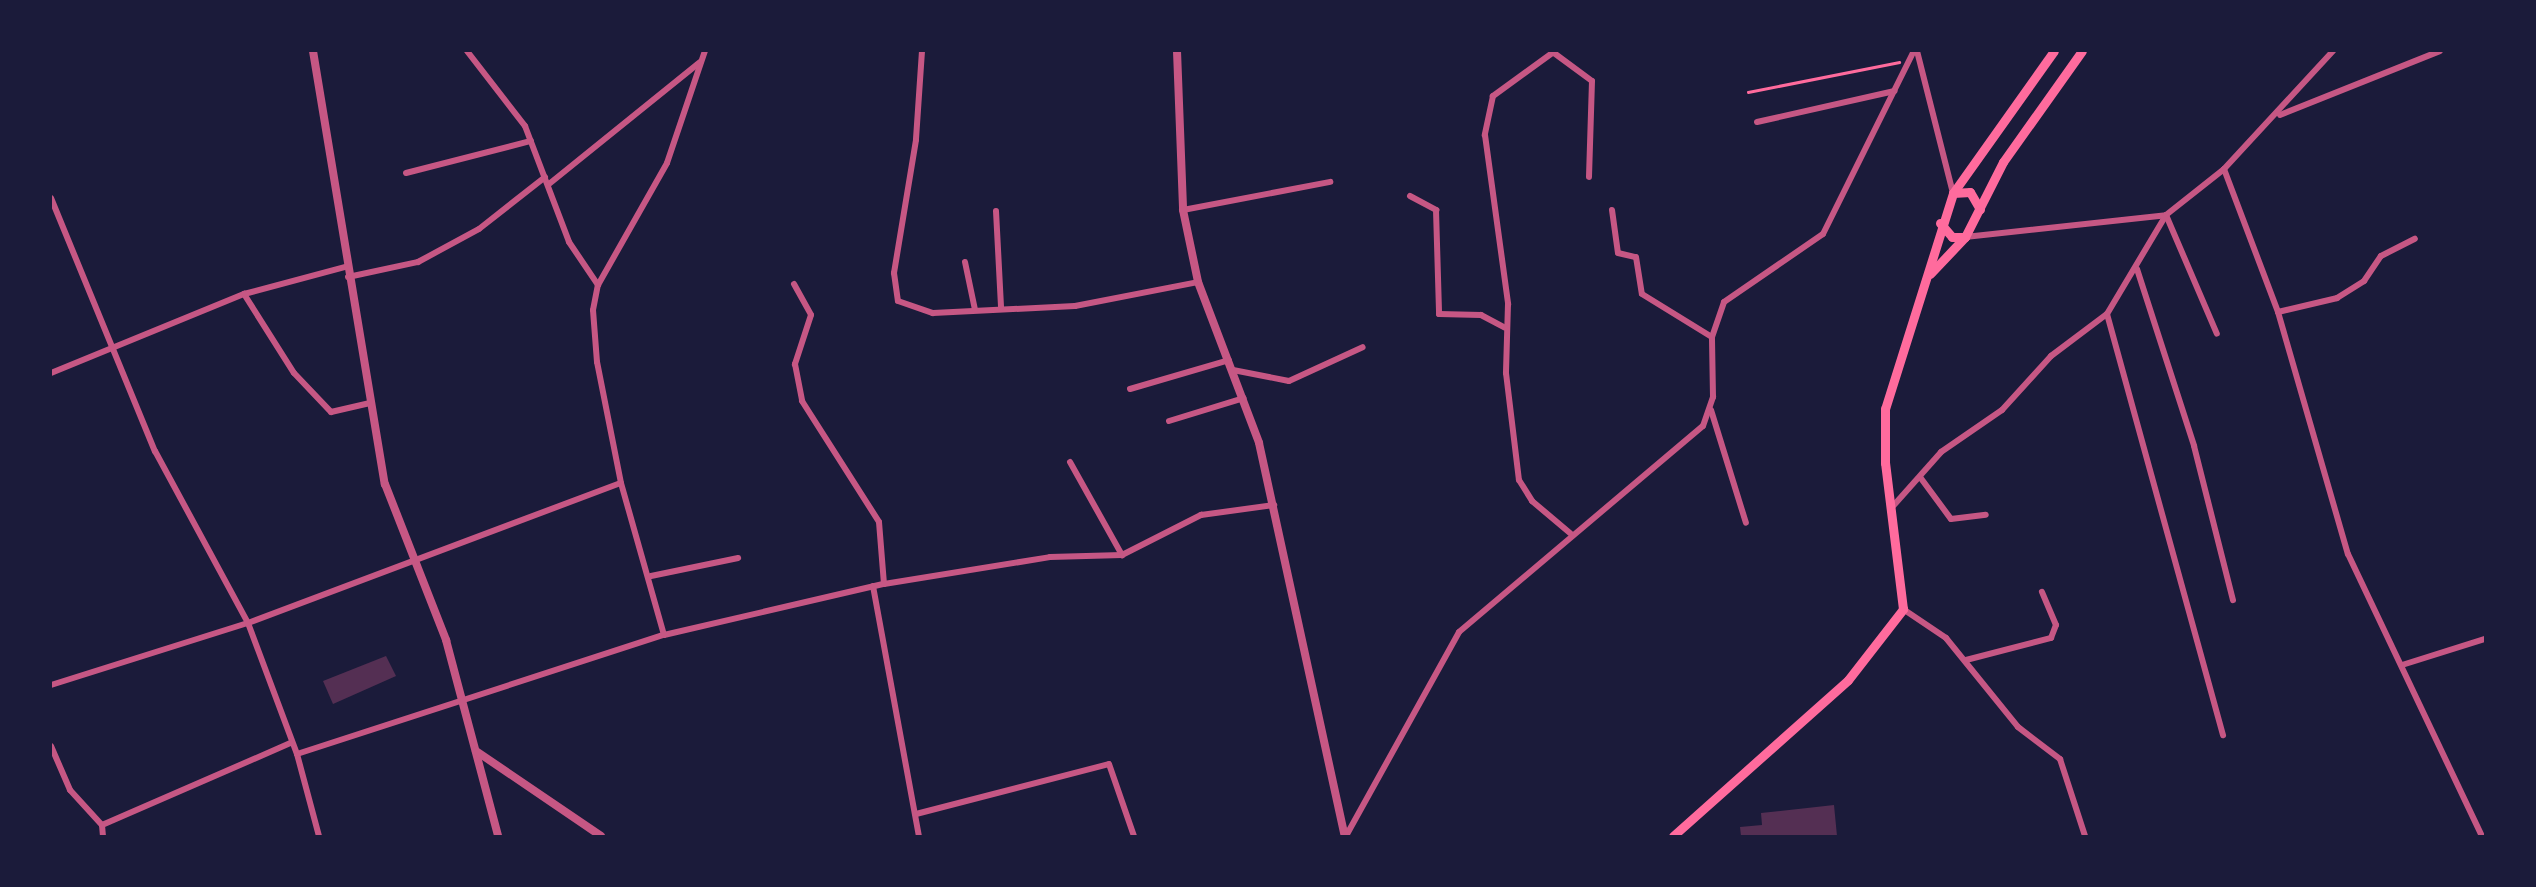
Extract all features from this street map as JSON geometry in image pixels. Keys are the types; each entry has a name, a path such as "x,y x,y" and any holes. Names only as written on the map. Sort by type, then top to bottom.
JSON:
{"main road":[{"path":"1673,836 1848,680 1903,610 1885,409 1930,274 1940,223 1953,193 2054,51"},
{"path":"1930,274 1965,237 2003,162 2082,51"},
{"path":"1953,193 1970,192 1980,209"},
{"path":"1940,223 1952,237 1965,237"}],"street":[{"path":"313,51 345,267 385,484 461,698 498,836"},
{"path":"467,51 531,141 569,242 598,285"},
{"path":"664,635 651,576 621,483 592,331 598,285 667,163 705,51"},
{"path":"922,51 895,288 909,309 975,310 1112,301 1198,282"},
{"path":"1177,51 1183,210 1198,282 1244,398 1274,505 1345,836"},
{"path":"1746,523 1711,410 1712,337 1731,293 1800,255 1823,234 1915,51"},
{"path":"1915,51 1953,193"},
{"path":"1894,505 1941,452 2002,410 2051,356 2107,314 2137,268 2166,215 2224,169 2276,117 2333,51"},
{"path":"2276,117 2440,51"},
{"path":"1570,533 1532,501 1519,480 1487,109 1493,96 1554,52 1592,81 1589,177"},
{"path":"347,277 418,262 479,229 702,61"},
{"path":"1757,122 1895,91"},
{"path":"406,173 531,141"},
{"path":"2224,169 2278,312 2348,554 2482,836"},
{"path":"1183,210 1330,182"},
{"path":"1410,196 1436,210 1439,314 1480,315 1506,328"},
{"path":"51,200 155,451 248,623 291,743 298,754 319,836"},
{"path":"1612,209 1618,253 1636,257 1642,294 1712,337"},
{"path":"996,211 1001,308"},
{"path":"1965,237 2166,215"},
{"path":"2166,215 2217,334"},
{"path":"2278,312 2337,298 2364,281 2381,256 2415,239"},
{"path":"965,262 975,310"},
{"path":"51,373 112,344 244,294 345,267"},
{"path":"2137,268 2194,446 2233,600"},
{"path":"794,284 811,315 795,364 802,401 879,522 884,584"},
{"path":"244,294 293,373 331,412 370,402"},
{"path":"2107,314 2223,735"},
{"path":"1233,370 1289,382 1363,347"},
{"path":"1130,389 1229,360"},
{"path":"1169,421 1244,398"},
{"path":"1345,836 1459,632 1570,533 1693,437 1711,410"},
{"path":"1070,462 1122,555"},
{"path":"1920,477 1951,519 1986,515"},
{"path":"51,685 248,623 621,483"},
{"path":"298,754 461,698 664,635 884,584 1050,557 1122,555 1201,515 1274,505"},
{"path":"651,576 738,558"},
{"path":"873,586 919,836"},
{"path":"1966,660 2051,638 2056,625 2042,592"},
{"path":"1903,610 1917,614 1966,660 2018,727 2060,759 2085,836"},
{"path":"2402,664 2485,639"},
{"path":"102,825 291,743"},
{"path":"51,746 70,790 102,825 103,836"},
{"path":"476,751 601,836"},
{"path":"916,814 1109,764 1134,836"}],"path":[{"path":"1748,92 1909,60"}],"building":[{"path":"386,656 396,676 333,704 323,681"},
{"path":"1834,805 1837,836 1741,836 1740,827 1762,825 1761,813"}]}
